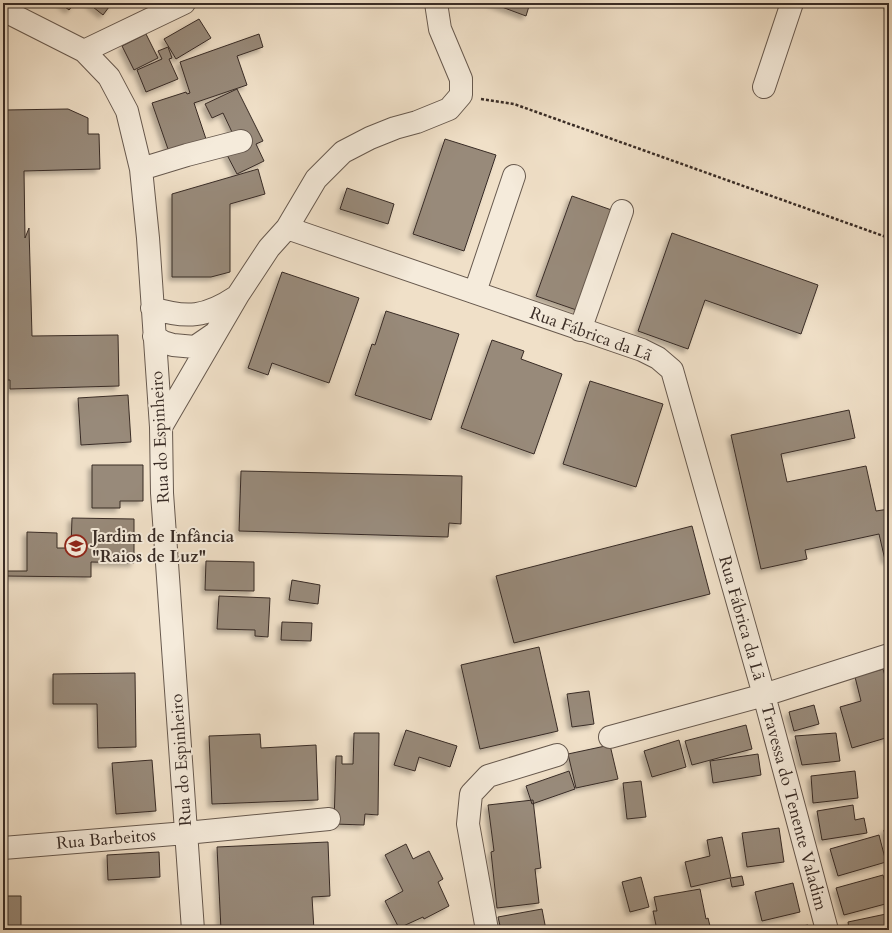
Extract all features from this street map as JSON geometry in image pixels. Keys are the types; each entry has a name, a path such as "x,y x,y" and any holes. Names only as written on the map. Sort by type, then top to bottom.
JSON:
{"street":[{"path":"84,51 184,3"},
{"path":"161,427 238,295 269,248 287,228 316,179 343,152 395,128 418,122 449,109 461,95 461,79 440,29 436,3"},
{"path":"764,87 792,3"},
{"name":"Rua do Espinheiro","path":"3,10 84,51 109,77 127,111 142,169 161,427 162,493 193,930"},
{"path":"142,169 187,155 241,141"},
{"path":"475,292 514,176"},
{"path":"580,330 622,211"},
{"name":"Rua Fábrica da Lã","path":"287,228 475,292 580,330 642,350 658,358 672,370 764,695"},
{"path":"152,308 166,312 198,314 214,310 238,295"},
{"path":"154,336 173,345 195,347 214,334"},
{"name":"Travessa do Tenente Valadim","path":"827,930 764,695 889,655"},
{"path":"610,737 764,695"},
{"path":"487,930 468,824 471,794 488,776 557,755"},
{"name":"Rua Barbeitos","path":"3,848 186,833 329,819"}],"path":[{"path":"461,95 514,104 889,238"}],"building":[{"path":"60,3 75,3 69,10"},
{"path":"88,3 112,3 103,15"},
{"path":"491,3 530,3 526,16"},
{"path":"199,19 211,38 176,59 164,39"},
{"path":"146,34 158,58 134,70 122,46"},
{"path":"259,34 263,47 237,56 247,85 194,103 206,139 169,152 152,103 186,92 187,94 190,93 180,62"},
{"path":"168,47 172,58 169,59 178,79 146,92 137,70 162,59 158,51"},
{"path":"237,89 263,141 256,144 264,161 237,174 226,153 239,147 223,113 212,118 205,104"},
{"path":"68,109 88,118 88,134 99,134 100,169 24,171 25,238 29,228 32,336 118,335 119,386 10,389 10,380 3,380 3,114 5,110"},
{"path":"445,139 496,155 464,251 413,234"},
{"path":"258,169 265,194 230,204 230,272 211,277 172,277 172,194"},
{"path":"347,188 394,204 388,224 340,209"},
{"path":"572,196 620,213 585,313 536,296"},
{"path":"672,233 818,285 801,334 705,300 688,349 638,331"},
{"path":"282,272 359,298 329,383 272,363 268,375 248,368"},
{"path":"386,311 459,334 431,420 355,395 372,344 375,345"},
{"path":"492,340 524,351 521,359 562,374 534,454 461,428"},
{"path":"590,381 663,404 636,487 563,464"},
{"path":"128,395 131,442 81,445 78,398"},
{"path":"849,410 855,438 781,454 787,482 866,466 876,511 889,509 889,560 885,560 879,534 805,550 807,559 761,569 731,435"},
{"path":"92,465 143,465 143,501 120,501 120,508 92,508"},
{"path":"241,471 462,476 461,524 449,523 448,537 239,531"},
{"path":"72,518 134,519 134,563 91,562 91,577 3,576 3,571 27,571 27,532 57,533 57,548 71,548"},
{"path":"692,526 710,594 514,643 496,576"},
{"path":"206,561 254,562 254,591 205,590"},
{"path":"292,580 320,585 318,604 289,600"},
{"path":"219,596 270,598 268,637 255,636 255,630 217,629"},
{"path":"282,622 312,623 311,641 281,640"},
{"path":"539,647 558,731 480,749 461,665"},
{"path":"883,669 889,689 889,737 852,748 840,707 861,701 855,677"},
{"path":"135,673 136,747 98,748 97,704 53,704 53,674"},
{"path":"589,691 594,724 572,727 567,694"},
{"path":"814,705 819,724 794,731 789,712"},
{"path":"746,725 752,749 692,765 685,741"},
{"path":"406,730 457,746 450,767 419,757 415,771 394,765"},
{"path":"354,733 379,733 378,815 365,814 364,825 334,824 336,756 342,756 342,764 353,764"},
{"path":"836,733 840,761 802,765 795,736"},
{"path":"260,734 261,748 316,745 318,800 212,804 209,736"},
{"path":"679,740 686,767 652,777 644,751"},
{"path":"610,745 618,779 576,788 568,754"},
{"path":"758,754 761,775 713,783 710,761"},
{"path":"152,760 156,811 116,814 112,763"},
{"path":"569,771 575,789 532,804 526,786"},
{"path":"855,771 858,798 813,803 811,776"},
{"path":"641,781 646,817 627,819 623,783"},
{"path":"533,800 541,868 535,869 539,903 497,908 491,852 494,851 488,805"},
{"path":"853,805 855,820 864,818 867,833 822,840 817,811"},
{"path":"779,828 784,862 747,867 742,833"},
{"path":"889,829 889,862 884,830"},
{"path":"879,835 886,862 838,876 830,849"},
{"path":"722,837 731,878 742,876 744,885 732,887 730,878 691,887 685,862 710,856 707,840"},
{"path":"328,842 330,896 312,897 314,930 221,930 217,847"},
{"path":"406,844 413,859 429,851 443,879 438,882 449,906 424,919 423,917 399,928 385,901 403,891 385,855"},
{"path":"159,852 160,877 108,880 107,855"},
{"path":"883,875 889,897 889,903 844,915 836,888"},
{"path":"641,877 649,907 630,912 622,882"},
{"path":"793,883 800,912 762,921 755,892"},
{"path":"700,889 706,919 708,918 711,930 657,930 653,911 657,911 654,897"},
{"path":"3,896 21,896 21,930 3,930"},
{"path":"542,909 546,930 501,930 498,917"},
{"path":"886,914 889,930 849,930 848,922"},
{"path":"808,925 809,930 779,930"}],"waterway":[{"path":"886,3 889,30"}],"place":[{"name":"Jardim de Infância \"Raios de Luz\"","path":"76,546"}]}
